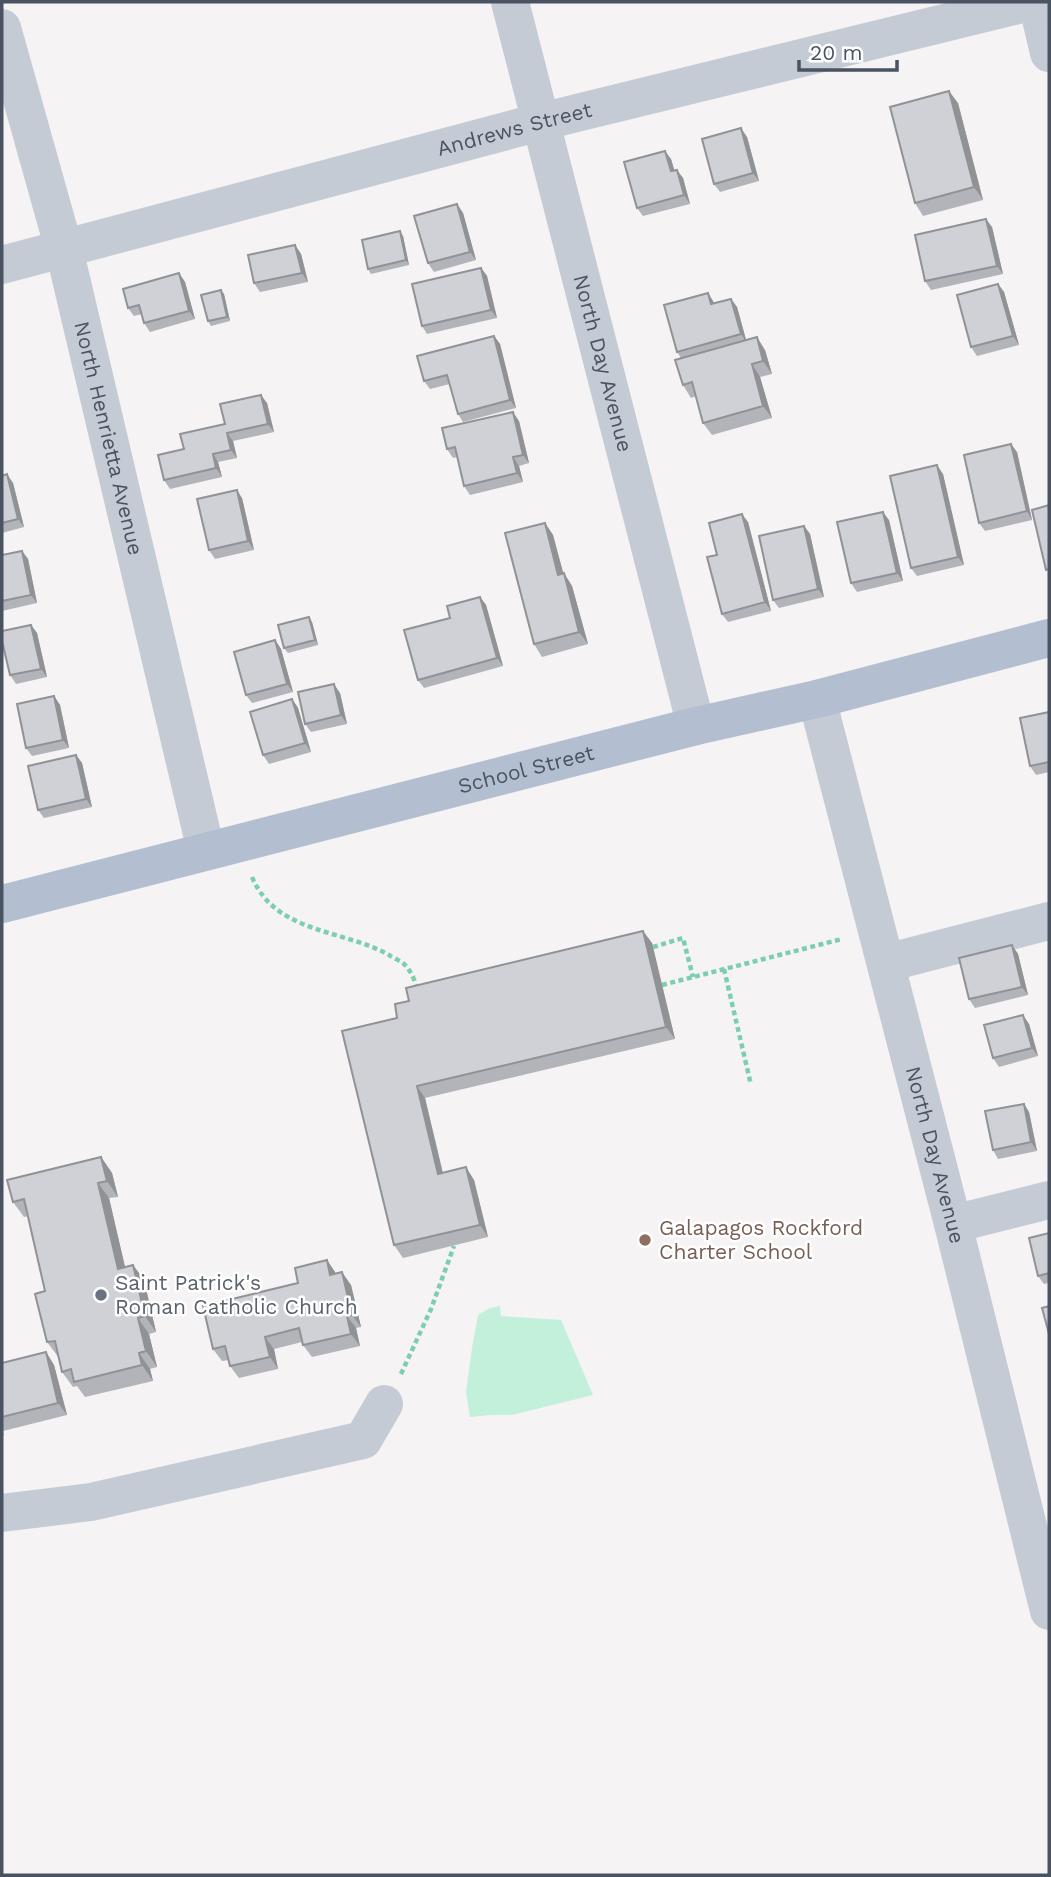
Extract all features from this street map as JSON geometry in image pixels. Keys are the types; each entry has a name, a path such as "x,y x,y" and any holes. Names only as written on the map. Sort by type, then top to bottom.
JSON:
{"main road":[{"name":"School Street","path":"2,904 1049,638"}],"street":[{"name":"North Day Avenue","path":"510,2 696,726"},
{"name":"Andrews Street","path":"2,265 540,122 1030,2"},
{"path":"1037,2 1049,53"},
{"name":"North Henrietta Avenue","path":"2,27 64,249 206,851"},
{"name":"North Day Avenue","path":"817,699 953,1224 1049,1611"},
{"path":"882,946 1049,921"},
{"path":"953,1224 1049,1200"},
{"path":"2,1513 91,1503 363,1440 384,1404"}],"path":[{"path":"251,875 258,891 274,907 294,920 313,929 377,948 403,963 415,978 420,999"},
{"path":"653,947 683,937 693,977"},
{"path":"662,985 724,969 882,946"},
{"path":"724,969 751,1085"},
{"path":"384,1404 407,1364 431,1309 454,1245"}],"green space":[{"path":"500,1306 501,1316 561,1320 593,1395 512,1415 470,1417 466,1392 478,1315"}],"building":[{"path":"949,91 974,187 915,203 890,107"},
{"path":"741,128 753,173 714,184 702,139"},
{"path":"665,151 671,171 677,170 684,195 637,208 624,162"},
{"path":"457,204 470,252 428,263 414,216"},
{"path":"986,219 997,266 925,281 915,235"},
{"path":"400,231 406,260 368,269 362,240"},
{"path":"295,245 302,273 254,283 248,255"},
{"path":"481,268 491,310 422,326 412,284"},
{"path":"179,273 189,311 144,323 139,305 128,308 123,289"},
{"path":"998,284 1013,336 971,347 957,295"},
{"path":"221,290 227,317 208,321 201,295"},
{"path":"708,293 711,304 731,299 741,334 677,352 664,305"},
{"path":"494,336 510,400 458,414 447,375 424,381 417,356"},
{"path":"757,337 763,361 752,364 763,406 703,423 692,382 683,385 675,360"},
{"path":"261,395 268,424 227,433 231,450 213,454 216,468 164,480 158,455 184,449 180,434 225,424 220,404"},
{"path":"513,412 523,455 513,457 517,473 464,486 455,447 447,449 442,428"},
{"path":"1011,444 1027,511 979,523 964,455"},
{"path":"937,465 958,557 911,568 890,476"},
{"path":"7,474 18,519 2,523 2,476"},
{"path":"237,490 248,541 209,550 197,499"},
{"path":"1049,505 1049,569 1046,570 1032,510"},
{"path":"883,512 897,573 851,583 837,522"},
{"path":"742,514 765,602 722,614 707,557 717,555 709,523"},
{"path":"545,523 558,575 564,573 579,632 534,644 505,533"},
{"path":"804,526 818,589 773,600 759,536"},
{"path":"22,551 31,595 2,601 2,555"},
{"path":"480,597 497,658 418,680 404,630 450,618 447,606"},
{"path":"309,617 315,640 284,648 278,625"},
{"path":"31,625 41,669 10,675 2,631"},
{"path":"275,640 287,684 246,695 234,652"},
{"path":"334,684 341,715 305,724 298,692"},
{"path":"54,696 63,740 26,748 17,704"},
{"path":"292,699 305,743 263,755 250,712"},
{"path":"1049,712 1049,762 1030,766 1020,718"},
{"path":"76,755 86,799 38,810 28,766"},
{"path":"643,931 666,1027 417,1086 438,1174 466,1167 480,1225 394,1245 342,1031 397,1018 395,1004 409,1001 406,988"},
{"path":"1012,945 1022,987 969,999 959,958"},
{"path":"1023,1015 1032,1048 993,1058 984,1025"},
{"path":"1024,1104 1031,1142 993,1150 985,1111"},
{"name":"Saint Patrick's Roman Catholic Church","path":"101,1157 107,1181 98,1183 118,1269 133,1265 145,1316 138,1318 146,1351 139,1353 142,1365 74,1382 71,1369 62,1372 55,1341 47,1342 35,1294 45,1291 24,1199 13,1202 7,1180"},
{"path":"1049,1233 1049,1273 1038,1276 1029,1238"},
{"path":"327,1260 330,1275 342,1272 352,1315 347,1316 351,1334 303,1345 299,1328 265,1337 270,1357 230,1366 225,1346 213,1349 203,1306 298,1283 295,1268"},
{"path":"1049,1306 1049,1334 1042,1308"},
{"path":"46,1352 58,1403 2,1417 2,1363"}],"place":[{"name":"Galapagos Rockford Charter School","path":"645,1240"},
{"name":"Saint Patrick's Roman Catholic Church","path":"101,1295"}]}
